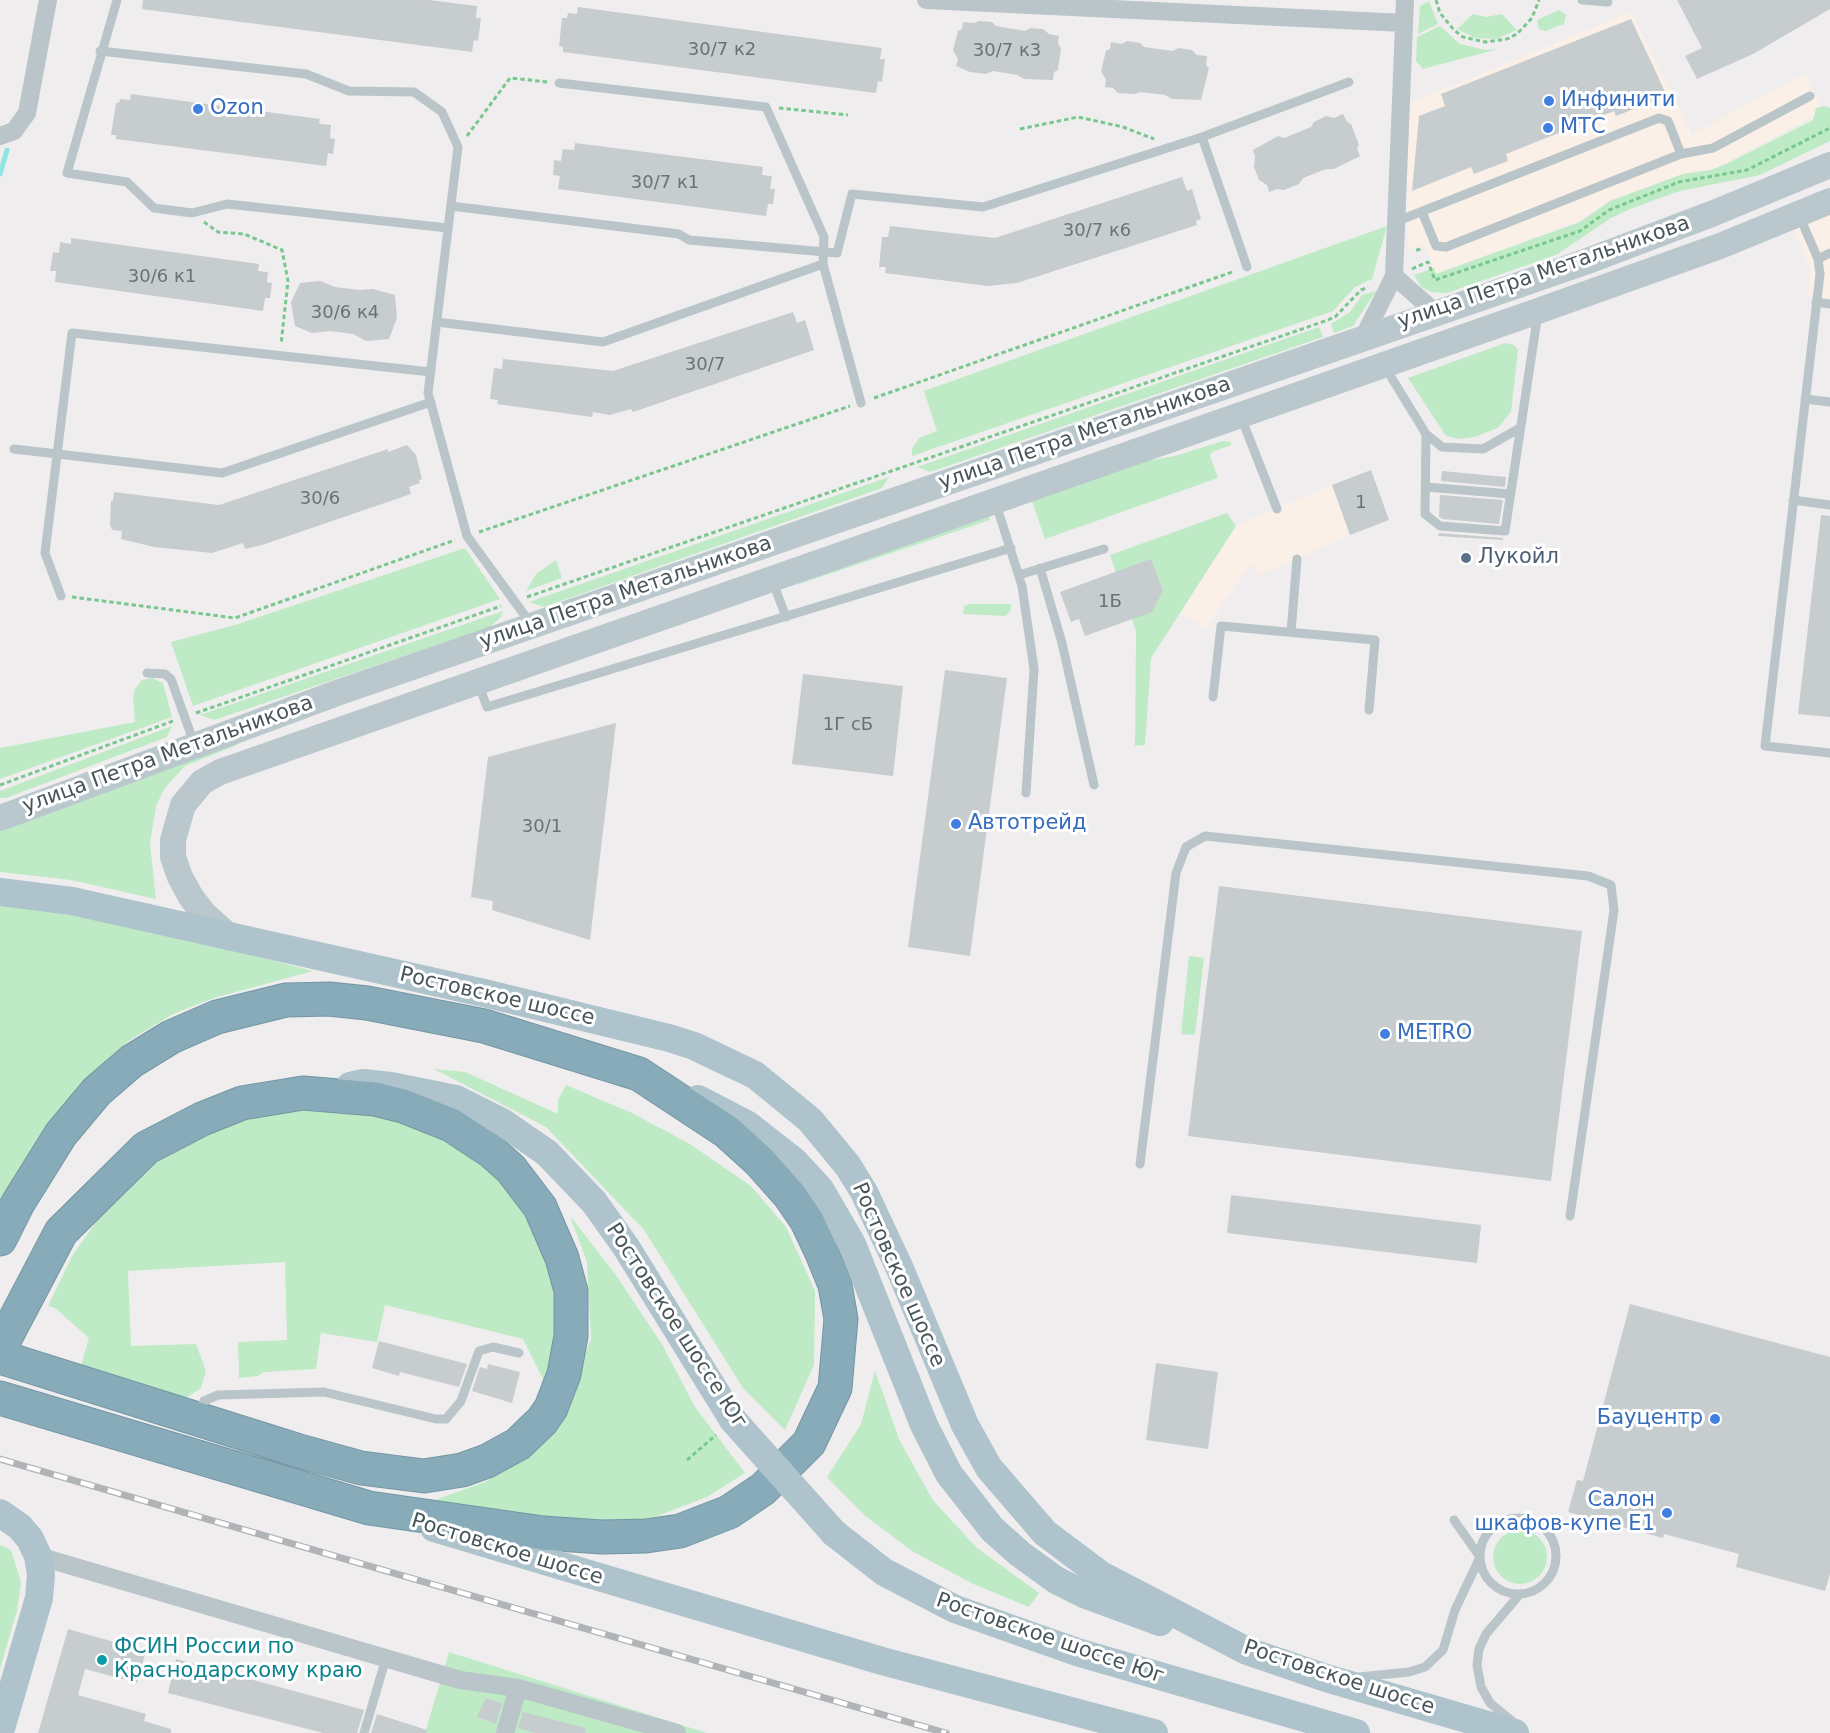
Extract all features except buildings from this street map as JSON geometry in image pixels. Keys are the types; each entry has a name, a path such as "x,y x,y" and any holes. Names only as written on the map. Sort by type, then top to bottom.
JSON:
{"highway":[{"path":"0,1239 18,1203 61,1134 97,1091 132,1061 171,1037 217,1017 286,1000 318,999 367,1003 484,1026 563,1048 639,1074 727,1132 759,1161 807,1221 835,1285 841,1319 835,1388 809,1443 763,1489 729,1512 705,1523 664,1534 623,1538 551,1534 369,1508"},
{"path":"317,1093 375,1099 403,1106 452,1125 492,1152 528,1189 540,1207 562,1258 571,1291 571,1336 558,1391 542,1421 518,1444 470,1467 424,1476 361,1468 196,1417 3,1345 61,1232 146,1148 202,1119 242,1103 279,1096 317,1093"},
{"name":"Ростовское шоссе","path":"0,1398 369,1508"}],"main road":[{"name":"улица Петра Метальникова","path":"0,818 337,693 1364,336 1585,262 1714,213 1830,165"},
{"name":"улица Петра Метальникова","path":"231,938 204,914 191,897 180,877 173,857 173,840 183,806 202,782 220,772 1538,311 1720,246 1830,201"},
{"name":"улица Петра Метальникова","path":"337,693 336,712 343,722 357,723"},
{"name":"Ростовское шоссе","path":"0,892 72,901 462,988 669,1038 727,1060 755,1075 810,1120 848,1166 864,1192 900,1269 965,1425 989,1468 1045,1533 1101,1575 1247,1651 1326,1678 1515,1733"},
{"path":"639,1074 680,1090 748,1125 794,1161 820,1189 852,1244 924,1425 949,1474 992,1529 1020,1554 1056,1580 1084,1594 1247,1651"},
{"name":"Ростовское шоссе Юг","path":"317,1093 363,1083 445,1096 477,1108 547,1153 594,1202 626,1246 733,1420 834,1533 884,1572 955,1609 1098,1658 1356,1733"},
{"name":"Ростовское шоссе","path":"369,1508 882,1660 1154,1733"},
{"path":"0,1513 20,1527 38,1556 41,1575 39,1598 0,1732"}],"street":[{"path":"0,136 14,131 27,113 48,0"},
{"path":"936,0 1404,23"},
{"path":"1364,336 1394,276 1405,0"},
{"path":"1394,276 1435,312"},
{"path":"38,1556 460,1680 518,1688 676,1733"},
{"path":"505,1733 518,1688"}],"lane":[{"path":"117,0 100,51 67,173 127,182 154,208 192,213 226,204 448,228"},
{"path":"1582,0 1608,2"},
{"path":"100,51 306,74 349,91 414,92 442,112 458,147 428,393 467,536 532,626"},
{"path":"451,206 679,234 689,240 837,253 852,194 983,207 1202,137 1349,81"},
{"path":"559,83 766,106 824,237 823,264 861,403"},
{"path":"1422,212 1433,242 1441,248 1681,154 1713,148 1810,96"},
{"path":"1395,222 1659,118 1668,121 1681,154"},
{"path":"1202,137 1247,267"},
{"path":"1798,214 1818,259 1820,274 1765,746 1830,753"},
{"path":"1818,259 1830,253"},
{"path":"437,322 603,342 823,264"},
{"path":"1816,302 1830,304"},
{"path":"1426,434 1425,514 1440,526 1505,531 1538,311"},
{"path":"61,596 45,553 72,333 430,372"},
{"path":"1384,365 1426,434 1442,447 1483,449 1520,428"},
{"path":"1805,399 1830,402"},
{"path":"14,449 222,473 431,402"},
{"path":"1240,415 1277,508"},
{"path":"1426,487 1510,494"},
{"path":"1793,500 1830,505"},
{"path":"995,502 1019,575 1034,669 1026,793"},
{"path":"478,680 487,707 1011,548"},
{"path":"1019,575 1104,549"},
{"path":"1291,632 1297,559"},
{"path":"1040,568 1062,643 1094,785"},
{"path":"771,579 786,617"},
{"path":"1213,697 1221,626 1375,640 1369,710"},
{"path":"147,673 165,674 171,679 195,745"},
{"path":"1140,1164 1176,873 1186,848 1205,836 1588,876 1611,885 1614,910 1570,1216"},
{"path":"196,1417 204,1401 218,1395 324,1392 436,1419 446,1419 461,1401 479,1351 493,1347 519,1353"},
{"path":"1326,1678 1382,1676 1425,1667 1443,1650 1455,1610 1480,1557 1485,1538 1498,1524 1507,1520 1527,1519 1546,1530 1555,1549 1553,1571 1540,1587 1520,1594 1508,1593 1488,1580 1480,1557 1454,1520"},
{"path":"1520,1594 1486,1634 1479,1649 1476,1665 1481,1687 1490,1703 1528,1733"},
{"path":"364,1733 386,1658"}],"path":[{"path":"1436,0 1440,13 1454,30 1463,37 1485,42 1507,39 1517,34 1532,18 1539,0"},
{"path":"458,147 510,78 559,83"},
{"path":"766,106 848,115"},
{"path":"1020,129 1078,117 1124,127 1172,147"},
{"path":"0,784 184,717 1325,321 1335,317 1361,290 1428,262 1435,280 1580,231 1609,210 1679,182 1747,170 1830,128"},
{"path":"192,213 218,232 244,234 282,250 288,281 279,355"},
{"path":"61,596 235,618 467,536 861,403 1247,267"},
{"path":"687,1460 733,1420"}],"shaded area":[{"path":"1631,12 1692,134 1805,74 1823,111 1716,168 1686,173 1610,200 1579,221 1436,273 1424,244 1408,250 1406,168 1410,103"},
{"path":"1830,211 1830,299 1808,296 1811,269 1792,226"},
{"path":"1332,485 1350,535 1257,576 1251,563 1206,629 1179,612 1236,525"}],"green space":[{"path":"1429,1 1438,24 1418,34 1420,6"},
{"path":"1559,10 1566,15 1564,24 1545,31 1539,29 1537,20"},
{"path":"1473,14 1486,17 1502,14 1517,30 1496,39 1475,38 1457,29"},
{"path":"1440,26 1460,44 1485,50 1498,49 1423,69 1416,61 1417,37"},
{"path":"1825,106 1830,108 1830,141 1760,175 1680,191 1635,207 1611,218 1556,255 1447,293 1431,292 1421,287 1414,275 1434,268 1436,274 1580,222 1610,201 1683,174 1711,170 1726,164 1813,120 1816,108"},
{"path":"1387,226 1372,279 1355,287 1333,311 912,456 912,449 919,438 937,431 924,391"},
{"path":"1376,291 1353,326 1334,333 1331,324 1350,312 1362,295"},
{"path":"1319,327 1323,337 930,472 917,467"},
{"path":"1505,343 1514,345 1518,350 1511,412 1498,428 1475,437 1459,439 1446,436 1408,378"},
{"path":"1223,441 1231,442 1231,445 1212,452 1210,456 1218,478 1045,539 1031,498 1130,464 1175,456"},
{"path":"889,477 882,488 544,607 529,602"},
{"path":"987,513 990,520 796,585 823,568"},
{"path":"1227,513 1236,526 1151,658 1145,745 1135,746 1136,631 1110,555"},
{"path":"465,548 500,599 193,706 171,642 235,625"},
{"path":"556,560 562,578 526,591 536,574"},
{"path":"1011,604 1011,610 1006,616 963,614 964,606"},
{"path":"503,611 501,617 490,627 214,720 200,715"},
{"path":"152,678 163,683 172,717 0,779 0,748 135,722 133,696 135,689 142,680"},
{"path":"172,726 167,737 6,798 0,798 0,791"},
{"path":"235,740 237,745 185,766 164,789 156,806 150,844 156,899 71,880 0,872 0,828"},
{"path":"0,905 126,922 313,971 214,998 173,1014 127,1042 86,1081 0,1217"},
{"path":"1189,956 1204,958 1195,1035 1181,1034"},
{"path":"434,1069 465,1072 558,1114 558,1100 566,1085 632,1113 690,1144 751,1186 786,1227 815,1291 814,1365 785,1430 743,1388 644,1230 546,1127"},
{"path":"288,1102 405,1109 519,1182 565,1305 545,1383 523,1339 385,1305 377,1342 321,1333 316,1369 264,1372 258,1376 239,1378 238,1342 287,1340 285,1262 128,1271 131,1346 196,1344 206,1371 201,1388 186,1398 80,1369 89,1338 55,1308 48,1306 72,1256 98,1219 136,1173 181,1141"},
{"path":"570,1216 616,1275 663,1346 695,1407 745,1473 707,1497 634,1525 499,1514 435,1500 485,1482 525,1458 563,1414 591,1339 587,1262"},
{"path":"875,1371 899,1439 932,1499 976,1547 1039,1593 1029,1607 971,1583 912,1551 864,1515 827,1477 861,1424"},
{"path":"1515,1530 1525,1530 1535,1534 1543,1542 1547,1557 1543,1572 1535,1580 1525,1584 1515,1584 1505,1580 1497,1572 1493,1562 1493,1552 1497,1542 1505,1534"},
{"path":"0,1545 11,1550 21,1582 17,1611 0,1669"},
{"path":"449,1652 707,1733 425,1733"}],"waterway":[{"path":"0,174 7,150"}],"railway":[{"path":"0,1459 946,1733"}],"place":[{"name":"Инфинити","path":"1549,101"},
{"name":"Ozon","path":"198,109"},
{"name":"МТС","path":"1548,128"},
{"name":"Лукойл","path":"1466,558"},
{"name":"Автотрейд","path":"956,824"},
{"name":"METRO","path":"1385,1034"},
{"name":"Бауцентр","path":"1715,1419"},
{"name":"Салон шкафов-купе Е1","path":"1667,1513"},
{"name":"ФСИН России по Краснодарскому краю","path":"102,1660"}]}
